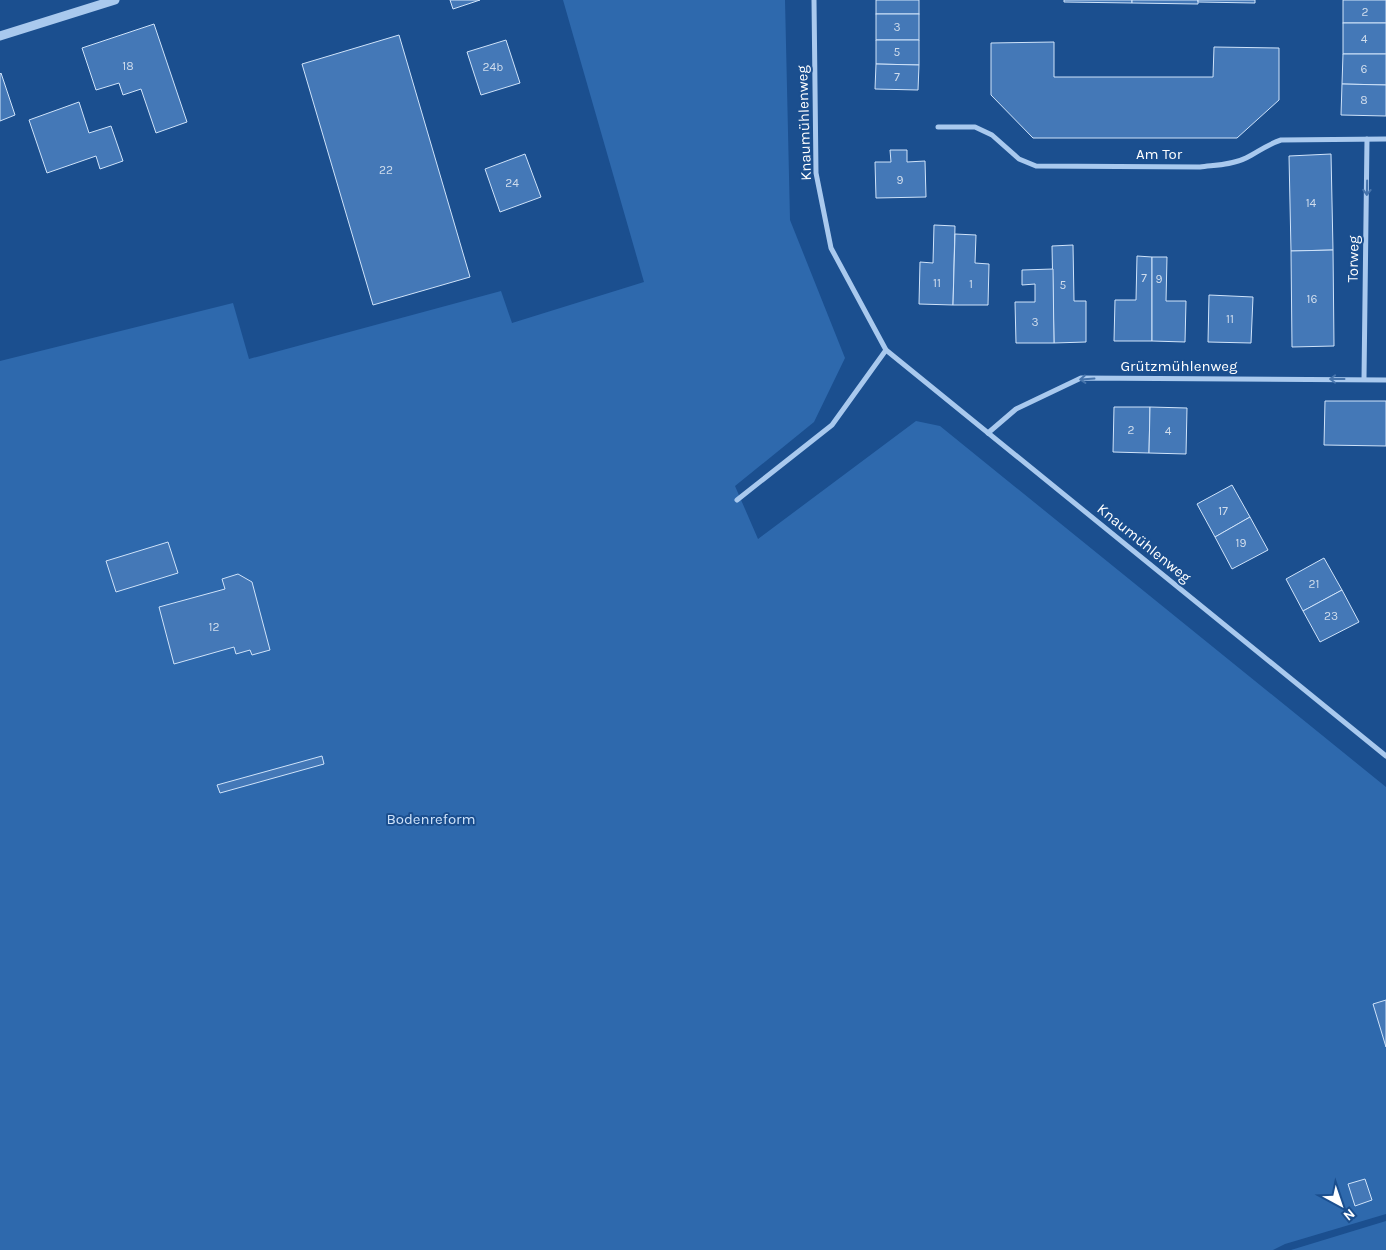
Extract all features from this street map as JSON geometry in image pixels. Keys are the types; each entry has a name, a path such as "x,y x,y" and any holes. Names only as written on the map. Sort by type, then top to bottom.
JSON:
{"street":[{"path":"0,36 115,0"},
{"name":"Knaumühlenweg","path":"814,0 816,173 827,229 831,248 886,350 1386,756"},
{"name":"Am Tor","path":"938,127 975,127 992,135 1019,159 1036,166 1200,166 1225,164 1246,158 1264,146 1281,140 1386,139"},
{"name":"Torweg","path":"1364,379 1368,139"},
{"path":"737,500 832,425 886,350"},
{"name":"Grützmühlenweg","path":"988,433 1016,409 1081,378 1386,380"}],"green space":[{"name":"Bodenreform","path":"563,0 785,0 790,220 845,358 814,422 735,486 758,539 916,421 940,426 1386,787 1386,1214 1285,1244 1273,1250 0,1250 0,361 233,303 249,359 501,291 512,323 644,282"},
{"path":"1386,1221 1386,1250 1291,1250"}],"building":[{"path":"450,0 480,0 453,9"},
{"path":"876,0 919,0 919,14 876,14"},
{"path":"1064,0 1132,0 1132,3 1064,2"},
{"path":"1132,0 1198,0 1198,4 1132,3"},
{"path":"1198,0 1255,0 1255,3 1198,2"},
{"path":"1343,0 1386,0 1386,23 1343,23"},
{"path":"876,14 919,14 919,40 876,40"},
{"path":"1343,23 1386,23 1386,54 1343,54"},
{"path":"154,24 187,122 156,133 141,89 123,95 119,83 96,90 82,48"},
{"path":"399,35 470,277 373,305 302,64"},
{"path":"506,40 520,83 481,95 467,52"},
{"path":"876,40 919,40 919,65 876,64"},
{"path":"1054,42 1054,77 1213,77 1214,47 1279,48 1279,100 1237,138 1033,138 991,95 991,43"},
{"path":"1343,54 1386,54 1386,85 1342,84"},
{"path":"876,64 919,65 918,90 875,89"},
{"path":"0,74 15,115 0,121"},
{"path":"1342,84 1386,85 1386,116 1341,115"},
{"path":"79,102 89,133 111,126 123,161 100,169 96,156 47,173 29,120"},
{"path":"890,150 907,150 907,162 925,161 926,197 876,198 875,162 891,162"},
{"path":"525,154 541,197 500,212 485,169"},
{"path":"1331,154 1333,250 1291,251 1289,156"},
{"path":"934,225 955,226 953,305 919,304 920,262 933,263"},
{"path":"955,234 976,235 975,263 989,264 988,305 953,305"},
{"path":"1073,245 1074,301 1086,301 1086,342 1054,343 1052,246"},
{"path":"1333,250 1334,346 1292,347 1291,251"},
{"path":"1137,256 1152,257 1152,341 1114,341 1115,300 1136,300"},
{"path":"1152,257 1167,257 1166,301 1186,301 1185,342 1152,341"},
{"path":"1053,269 1054,343 1016,343 1015,302 1035,302 1035,284 1022,285 1022,270"},
{"path":"1209,295 1253,297 1251,343 1208,342"},
{"path":"1325,401 1386,401 1386,446 1324,445"},
{"path":"1114,407 1150,407 1149,453 1113,452"},
{"path":"1150,407 1187,408 1186,454 1149,453"},
{"path":"1232,485 1250,517 1215,537 1197,504"},
{"path":"1250,517 1268,550 1232,569 1215,537"},
{"path":"168,542 178,573 116,592 106,561"},
{"path":"1324,558 1342,590 1303,611 1286,579"},
{"path":"238,574 252,582 270,650 252,655 250,650 236,654 234,647 174,664 159,607 225,589 222,579"},
{"path":"1342,590 1359,622 1320,642 1303,611"},
{"path":"322,756 324,764 220,793 217,785"},
{"path":"1386,1000 1386,1047 1373,1004"},
{"path":"1365,1179 1372,1200 1355,1206 1348,1184"}]}
